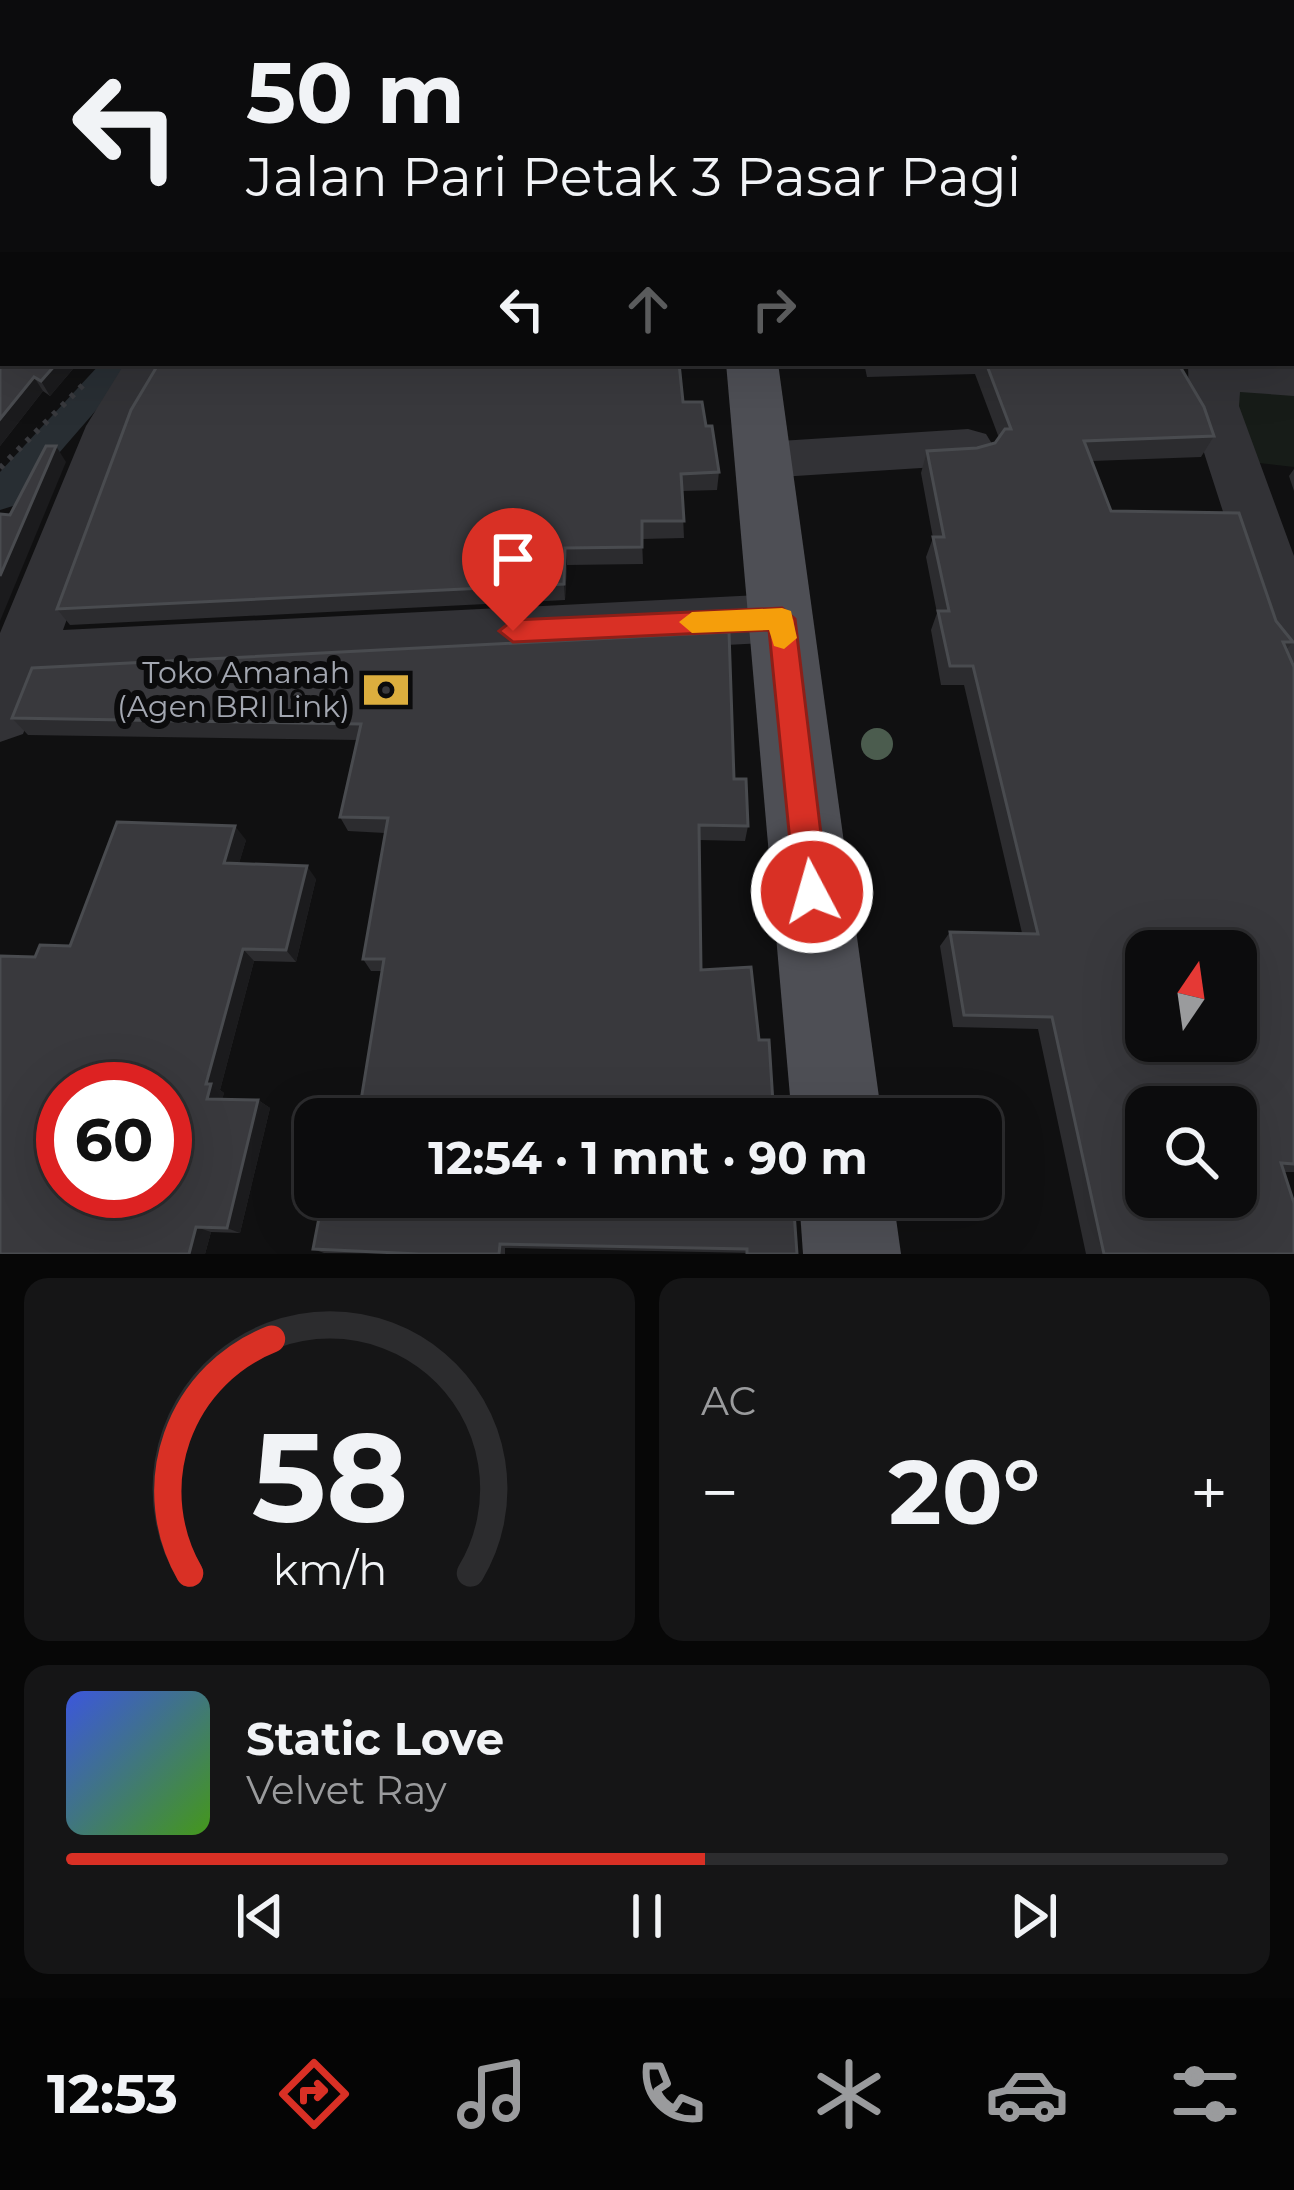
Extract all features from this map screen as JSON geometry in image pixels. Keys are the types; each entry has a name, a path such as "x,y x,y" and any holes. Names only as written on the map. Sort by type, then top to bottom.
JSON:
{"main road":[{"path":"752,366 835,1098"},
{"path":"848,1218 852,1254"}],"street":[{"path":"0,715 10,657 112,426 123,367"},
{"path":"1294,380 1214,369 1214,406 1294,639"},
{"path":"764,460 968,447"},
{"path":"10,657 782,619"}],"path":[{"path":"0,468 123,367"}],"shaded area":[{"path":"1229,385 1294,390 1294,467 1251,462"}],"building":[{"path":"0,366 54,366 41,381 34,377 0,419"},
{"path":"157,366 679,366 683,402 702,402 706,426 712,426 719,472 681,474 684,521 642,521 642,547 565,548 564,584 57,609 131,410"},
{"path":"987,366 1180,366 1204,407 1214,436 1084,441 1111,511 1239,513 1276,621 1293,642 1283,642 1294,667 1294,1164 1281,1163 1294,1203 1294,1254 1104,1254 1052,1017 964,1015 950,932 1038,934 973,666 950,666 938,611 949,611 933,537 944,537 927,451 995,443 1005,429 1011,429"},
{"path":"46,446 56,446 0,576 0,514 10,515"},
{"path":"729,632 734,779 746,779 748,826 699,825 701,970 751,967 759,1040 769,1040 773,1098 361,1098 384,959 363,959 388,818 340,817 361,724 12,718 32,668"},
{"path":"117,822 235,826 224,863 307,866 286,950 243,949 206,1084 211,1084 207,1099 258,1100 227,1228 196,1227 189,1254 0,1254 0,956 35,957 40,945 70,946"},
{"path":"319,1218 794,1218 797,1254 500,1244 499,1254 313,1249"}],"waterway":[{"path":"0,496 117,366"}],"slow traffic":[{"path":"692,622 782,619 784,638"}],"place":[{"name":"Toko Amanah (Agen BRI Link)","path":"386,690"}],"route":[{"path":"513,631 782,619 812,892"}]}
